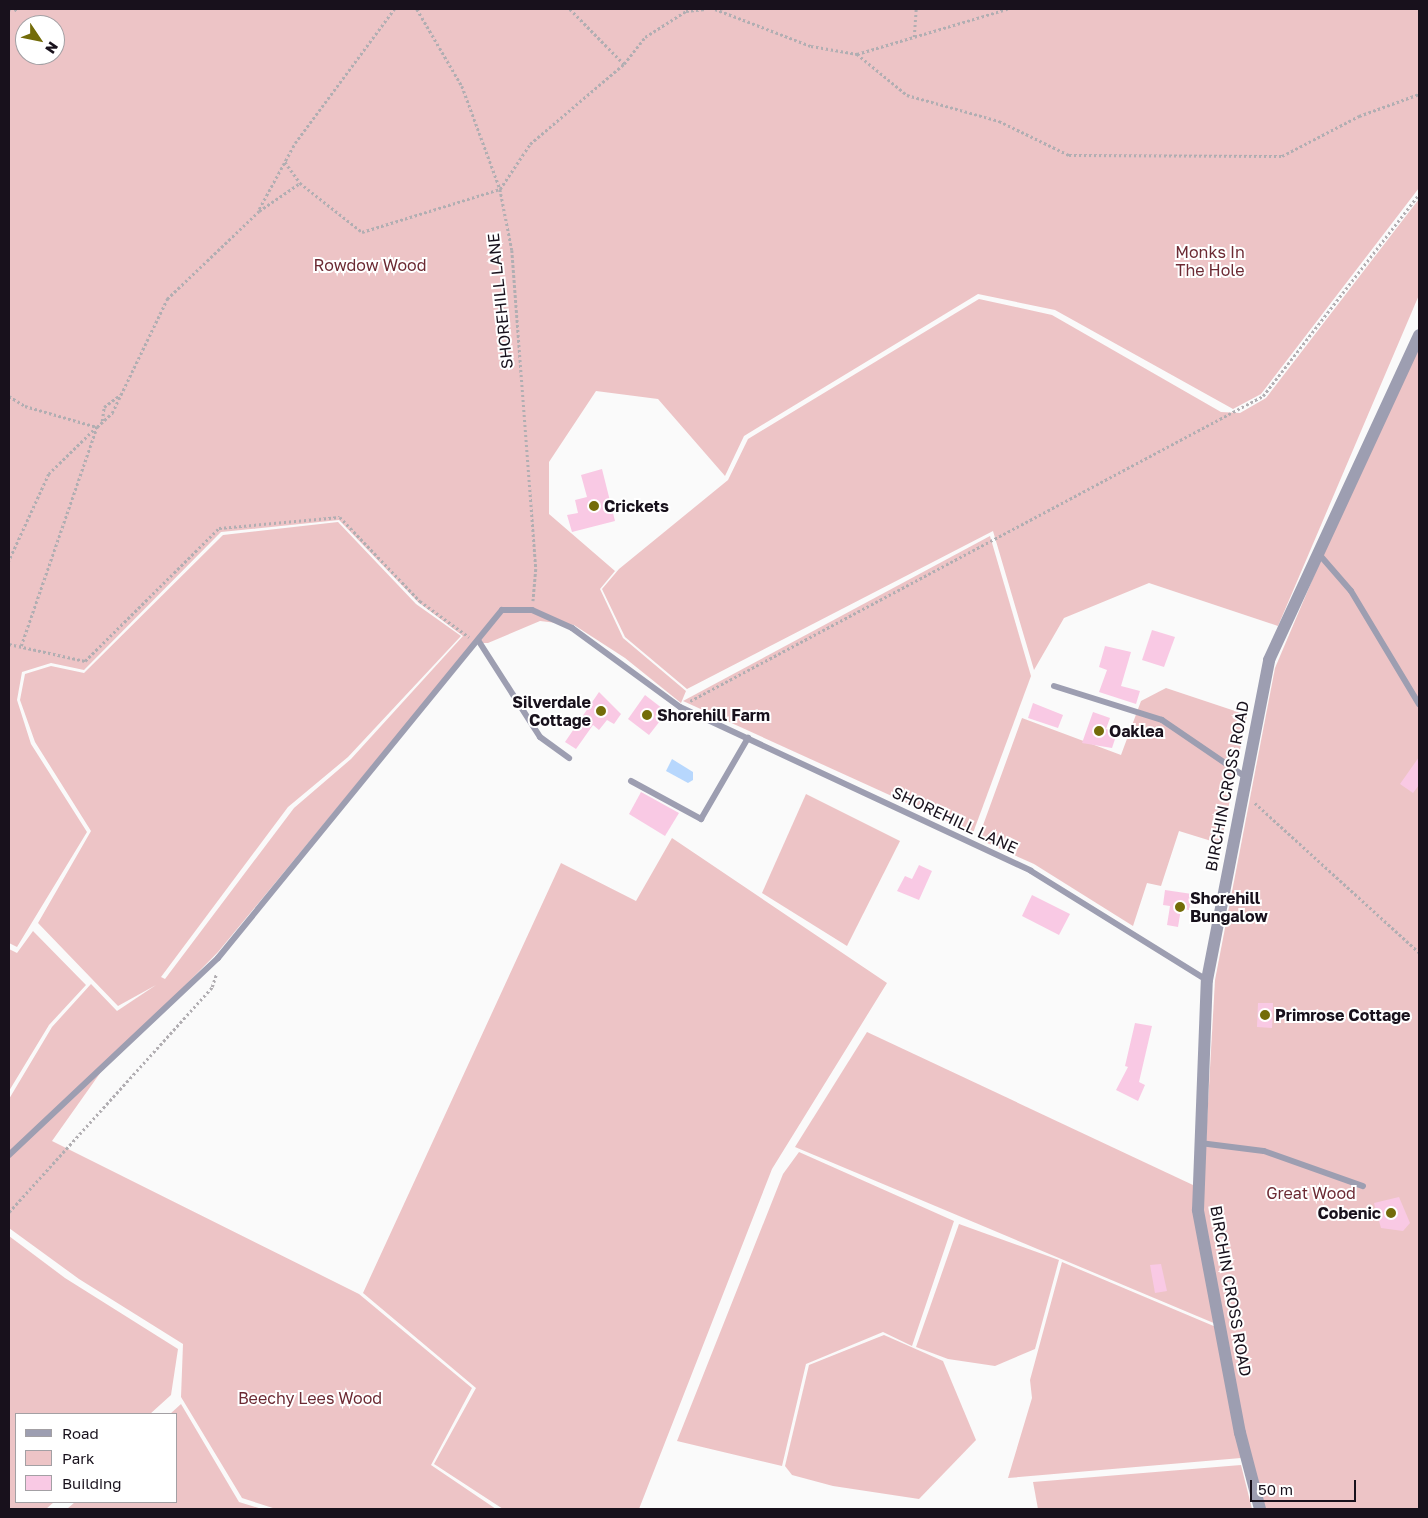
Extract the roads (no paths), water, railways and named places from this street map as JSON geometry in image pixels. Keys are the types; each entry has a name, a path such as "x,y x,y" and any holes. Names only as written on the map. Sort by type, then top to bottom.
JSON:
{"street":[{"name":"BIRCHIN CROSS ROAD","path":"1260,1509 1240,1433 1198,1210 1207,980 1241,790 1270,660 1419,335"}],"lane":[{"path":"1318,553 1350,591 1419,704"},
{"name":"SHOREHILL LANE","path":"477,641 502,610 532,610 572,628 680,707 1031,871 1207,980"},
{"path":"9,1155 218,958 477,641 540,737 569,758"},
{"path":"1054,686 1162,720 1244,776"},
{"path":"632,781 701,819 748,738"},
{"path":"1200,1143 1264,1151 1363,1186"}],"water":[{"path":"672,759 693,772 693,780 688,783 666,771"}],"place":[{"name":"Crickets","path":"594,506"},
{"name":"Silverdale Cottage","path":"601,711"},
{"name":"Shorehill Farm","path":"647,715"},
{"name":"Oaklea","path":"1099,731"},
{"name":"Shorehill Bungalow","path":"1180,907"},
{"name":"Primrose Cottage","path":"1265,1015"},
{"name":"Cobenic","path":"1391,1213"}],"park label":[{"name":"Monks In The Hole","path":"1210,261"},
{"name":"Rowdow Wood","path":"370,265"},
{"name":"Great Wood","path":"1311,1193"},
{"name":"Beechy Lees Wood","path":"310,1398"}]}
